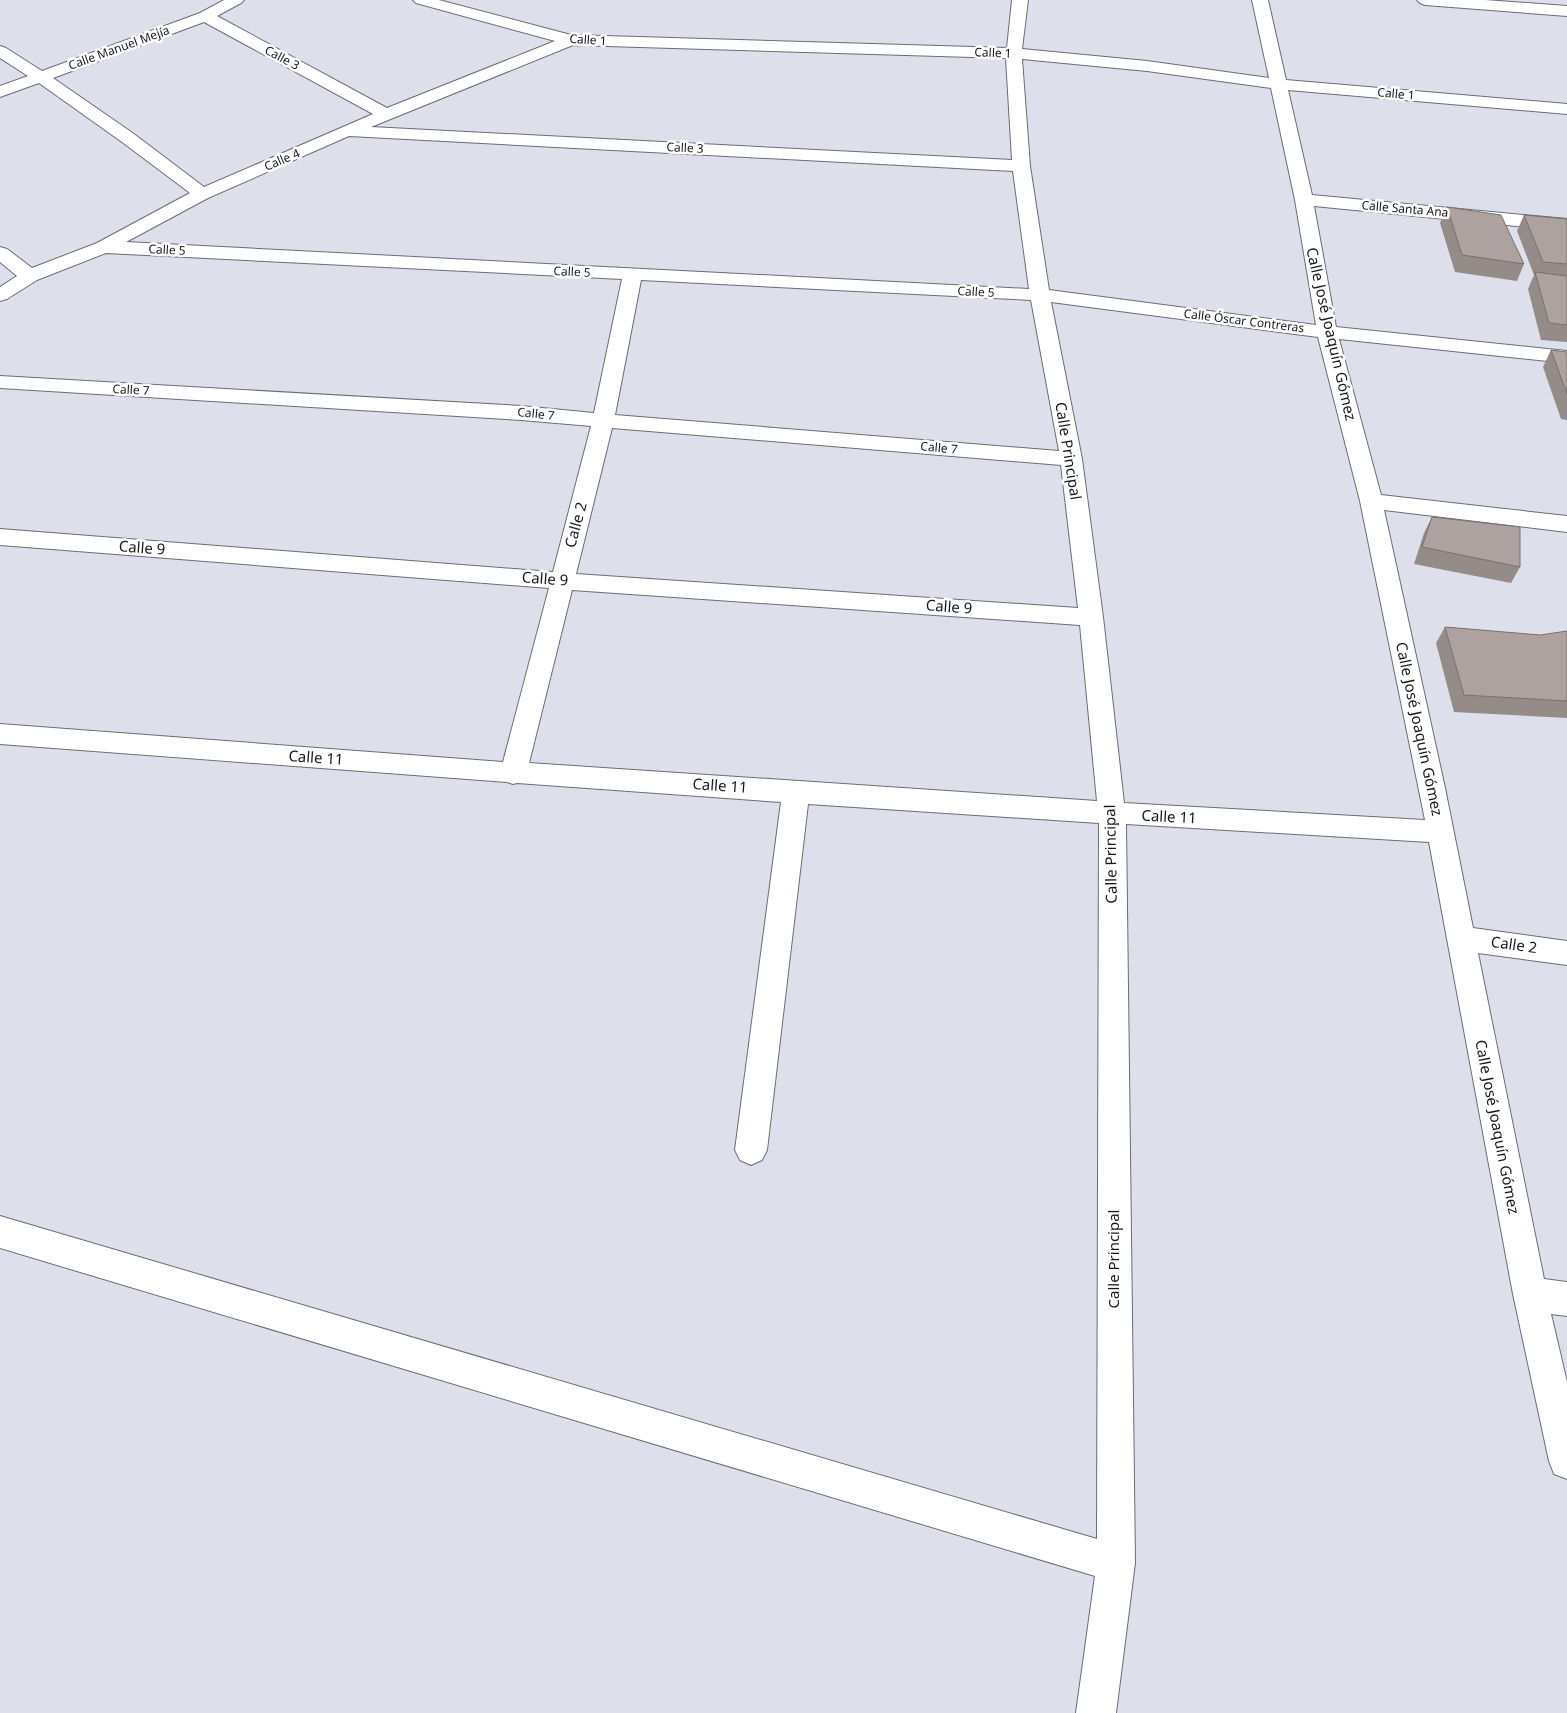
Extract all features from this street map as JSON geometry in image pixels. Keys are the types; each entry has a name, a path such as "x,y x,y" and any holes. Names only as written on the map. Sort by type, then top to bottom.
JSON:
{"street":[{"name":"Calle Manuel Mejía","path":"0,92 205,16 236,0"},
{"name":"Calle 1","path":"421,0 571,40 1014,53 1147,66 1279,84 1567,109"},
{"name":"Calle Principal","path":"1020,0 1014,53 1022,166 1040,295 1071,459 1091,616 1112,814 1116,1563 1096,1713"},
{"name":"Calle José Joaquín Gómez","path":"1260,0 1304,200 1328,332 1371,501 1440,832 1530,1294 1567,1461"},
{"path":"1425,0 1567,11"},
{"name":"Calle 3","path":"205,16 386,114"},
{"name":"Calle 4","path":"0,295 30,276 104,247 202,194 386,114 571,40"},
{"path":"0,51 40,76 153,156 202,194"},
{"name":"Calle 3","path":"348,131 1022,166"},
{"name":"Calle Santa Ana","path":"1304,200 1567,224"},
{"name":"Calle 5","path":"104,247 1040,295"},
{"path":"0,253 30,276"},
{"name":"Calle 2","path":"514,774 561,580 603,421 632,275"},
{"name":"Calle Óscar Contreras","path":"1040,295 1328,332 1567,357"},
{"name":"Calle 7","path":"0,382 521,413 1071,459"},
{"path":"1371,501 1567,524"},
{"name":"Calle 9","path":"0,537 561,580 1091,616"},
{"name":"Calle 11","path":"0,734 514,774 796,791 1112,814 1440,832"},
{"path":"751,1150 796,791"},
{"name":"Calle 2","path":"1461,938 1567,953"},
{"path":"0,1232 1116,1563"},
{"path":"1530,1294 1567,1299"}],"building":[{"path":"1447,207 1501,215 1524,264 1462,255"},
{"path":"1524,215 1567,219 1567,264 1543,262"},
{"path":"1535,272 1567,276 1567,325 1549,323"},
{"path":"1551,350 1567,352 1567,394"},
{"path":"1432,517 1520,527 1520,567 1422,547"},
{"path":"1445,627 1540,635 1567,631 1567,701 1464,695"}]}
